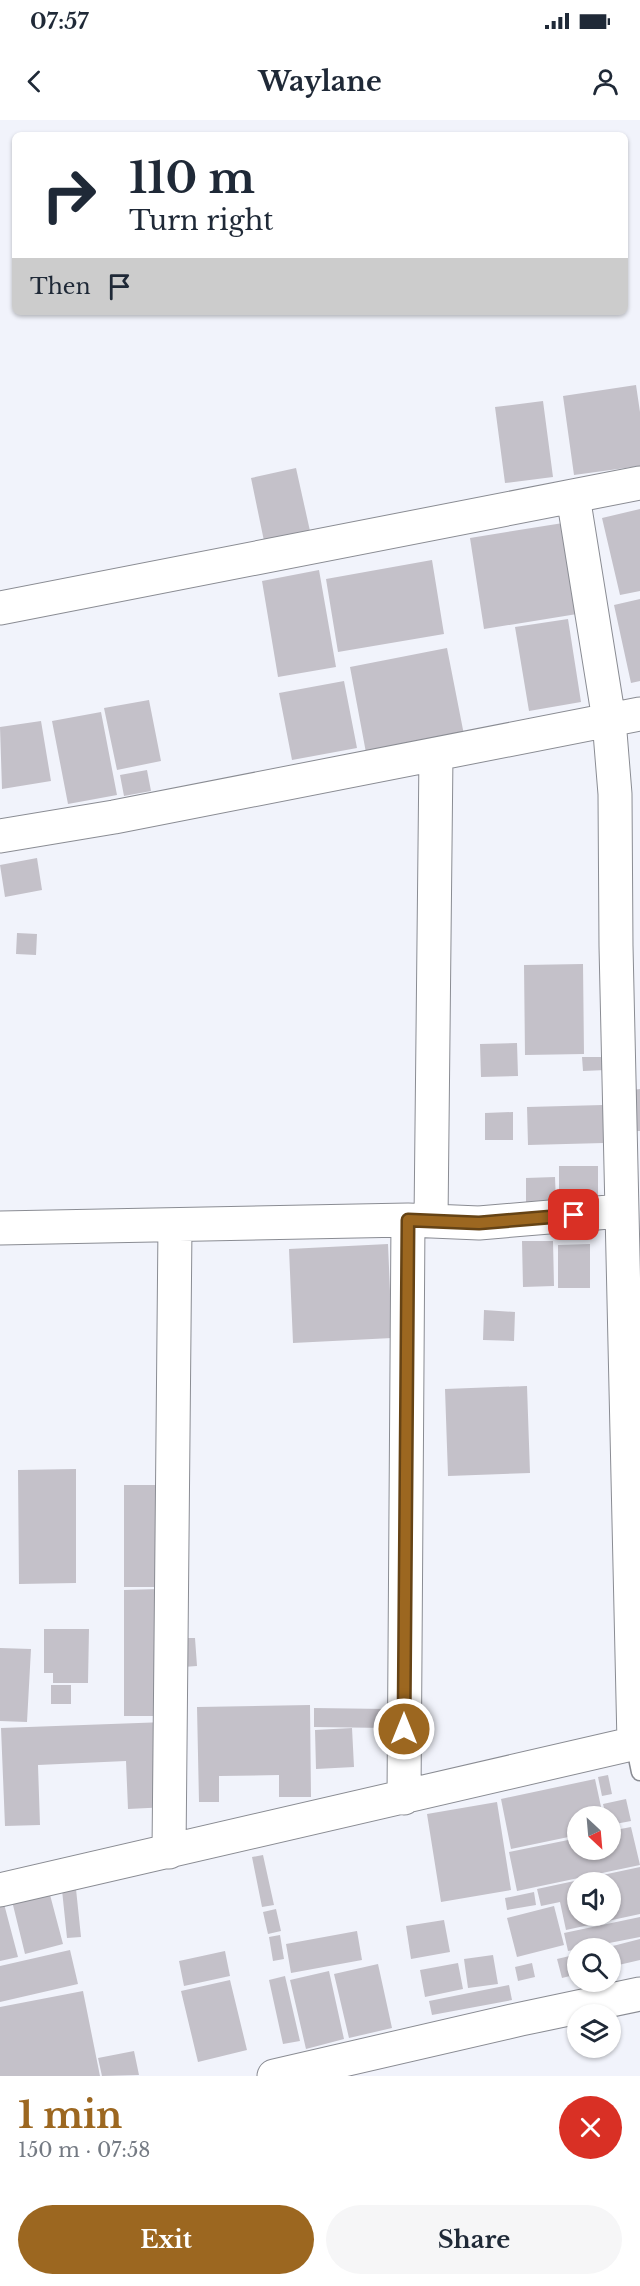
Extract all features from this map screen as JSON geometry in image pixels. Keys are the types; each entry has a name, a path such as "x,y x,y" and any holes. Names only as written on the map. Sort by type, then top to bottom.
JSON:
{"street":[{"path":"0,608 640,483"},
{"path":"0,1890 404,1798 638,1752 621,1211 616,946 615,794 624,717 573,496"},
{"path":"0,836 114,817 624,717"},
{"path":"404,1798 419,1221 436,754"},
{"path":"0,1228 419,1221 479,1223 621,1211"},
{"path":"169,1852 175,1226"},
{"path":"274,2076 521,2019 640,1995"}],"building":[{"path":"636,385 640,412 640,466 574,475 563,396"},
{"path":"543,401 553,477 505,483 495,407"},
{"path":"296,468 310,531 264,541 251,478"},
{"path":"640,509 640,591 620,595 602,518"},
{"path":"563,523 577,614 484,629 470,538"},
{"path":"432,560 444,634 338,652 326,579"},
{"path":"319,570 336,667 278,677 262,581"},
{"path":"640,599 640,681 631,683 614,605"},
{"path":"568,619 581,702 529,711 515,627"},
{"path":"447,648 465,740 367,758 350,667"},
{"path":"344,681 357,748 292,760 279,693"},
{"path":"149,700 161,761 117,770 104,708"},
{"path":"101,712 117,795 68,804 52,721"},
{"path":"41,721 51,781 2,789 0,727"},
{"path":"147,770 151,791 124,796 120,775"},
{"path":"37,858 42,890 5,897 0,865"},
{"path":"17,933 37,934 36,955 16,954"},
{"path":"583,964 584,1054 525,1055 524,965"},
{"path":"517,1043 518,1076 481,1077 480,1044"},
{"path":"582,1057 606,1057 606,1070 583,1071"},
{"path":"640,1089 640,1131 633,1131 632,1090"},
{"path":"603,1105 604,1143 528,1145 527,1107"},
{"path":"513,1112 513,1140 485,1140 485,1113"},
{"path":"559,1166 598,1166 598,1201 559,1202"},
{"path":"555,1177 556,1202 526,1202 526,1178"},
{"path":"522,1241 553,1241 554,1286 523,1287"},
{"path":"388,1244 392,1338 293,1343 289,1249"},
{"path":"590,1244 590,1288 558,1288 558,1245"},
{"path":"484,1310 515,1312 514,1341 483,1340"},
{"path":"527,1386 530,1473 448,1476 445,1389"},
{"path":"76,1469 76,1583 19,1584 18,1470"},
{"path":"124,1485 156,1485 156,1587 124,1587"},
{"path":"160,1589 161,1716 124,1716 124,1590"},
{"path":"44,1629 89,1629 88,1683 53,1683 53,1673 44,1673"},
{"path":"182,1638 195,1638 197,1666 183,1667"},
{"path":"0,1648 31,1649 27,1722 0,1721"},
{"path":"51,1685 71,1685 71,1704 51,1704"},
{"path":"310,1705 311,1797 279,1797 279,1775 219,1776 219,1802 199,1802 197,1707"},
{"path":"314,1708 387,1709 387,1728 314,1727"},
{"path":"166,1722 168,1807 128,1809 126,1761 38,1765 40,1825 5,1826 1,1728"},
{"path":"352,1728 354,1767 316,1769 315,1730"},
{"path":"608,1775 612,1794 602,1796 598,1777"},
{"path":"595,1779 601,1806 567,1806 567,1837 511,1849 501,1799"},
{"path":"626,1799 631,1821 621,1823 621,1806 604,1806 603,1804"},
{"path":"497,1802 511,1890 441,1902 427,1814"},
{"path":"631,1827 640,1865 607,1872 567,1872 567,1880 517,1891 509,1852 567,1840 567,1860 621,1860 621,1829"},
{"path":"263,1855 274,1905 262,1907 252,1857"},
{"path":"640,1867 640,1914 621,1918 621,1872 617,1872"},
{"path":"567,1883 567,1926 584,1926 566,1930 560,1902 541,1906 537,1889"},
{"path":"76,1889 81,1937 67,1938 62,1890"},
{"path":"49,1891 63,1944 25,1954 12,1901"},
{"path":"534,1892 536,1905 507,1910 505,1898"},
{"path":"3,1900 18,1957 0,1961 0,1901"},
{"path":"554,1906 564,1945 517,1957 507,1918"},
{"path":"276,1909 281,1931 268,1934 263,1912"},
{"path":"640,1917 640,1937 621,1941 621,1938 567,1938 567,1946 564,1933 597,1926 621,1926 621,1921"},
{"path":"444,1920 450,1952 411,1959 406,1926"},
{"path":"357,1931 362,1960 291,1973 286,1944"},
{"path":"280,1935 284,1959 273,1961 269,1937"},
{"path":"640,1939 640,1960 621,1964 621,1944"},
{"path":"70,1950 78,1984 0,2002 0,1966"},
{"path":"225,1951 230,1976 184,1986 179,1961"},
{"path":"493,1955 498,1984 468,1988 464,1959"},
{"path":"567,1957 567,1977 562,1978 557,1959"},
{"path":"458,1963 463,1989 425,1997 420,1970"},
{"path":"532,1963 535,1977 518,1981 515,1967"},
{"path":"378,1964 392,2028 349,2038 334,1974"},
{"path":"329,1971 344,2039 306,2049 290,1980"},
{"path":"285,1976 300,2041 283,2044 269,1980"},
{"path":"230,1980 247,2050 198,2062 181,1991"},
{"path":"509,1985 512,2000 432,2015 429,2001"},
{"path":"83,1991 100,2076 0,2076 0,2007"},
{"path":"134,2051 139,2075 102,2076 98,2058"}],"route":[{"path":"404,1729 408,1220 479,1223 574,1215"}]}
